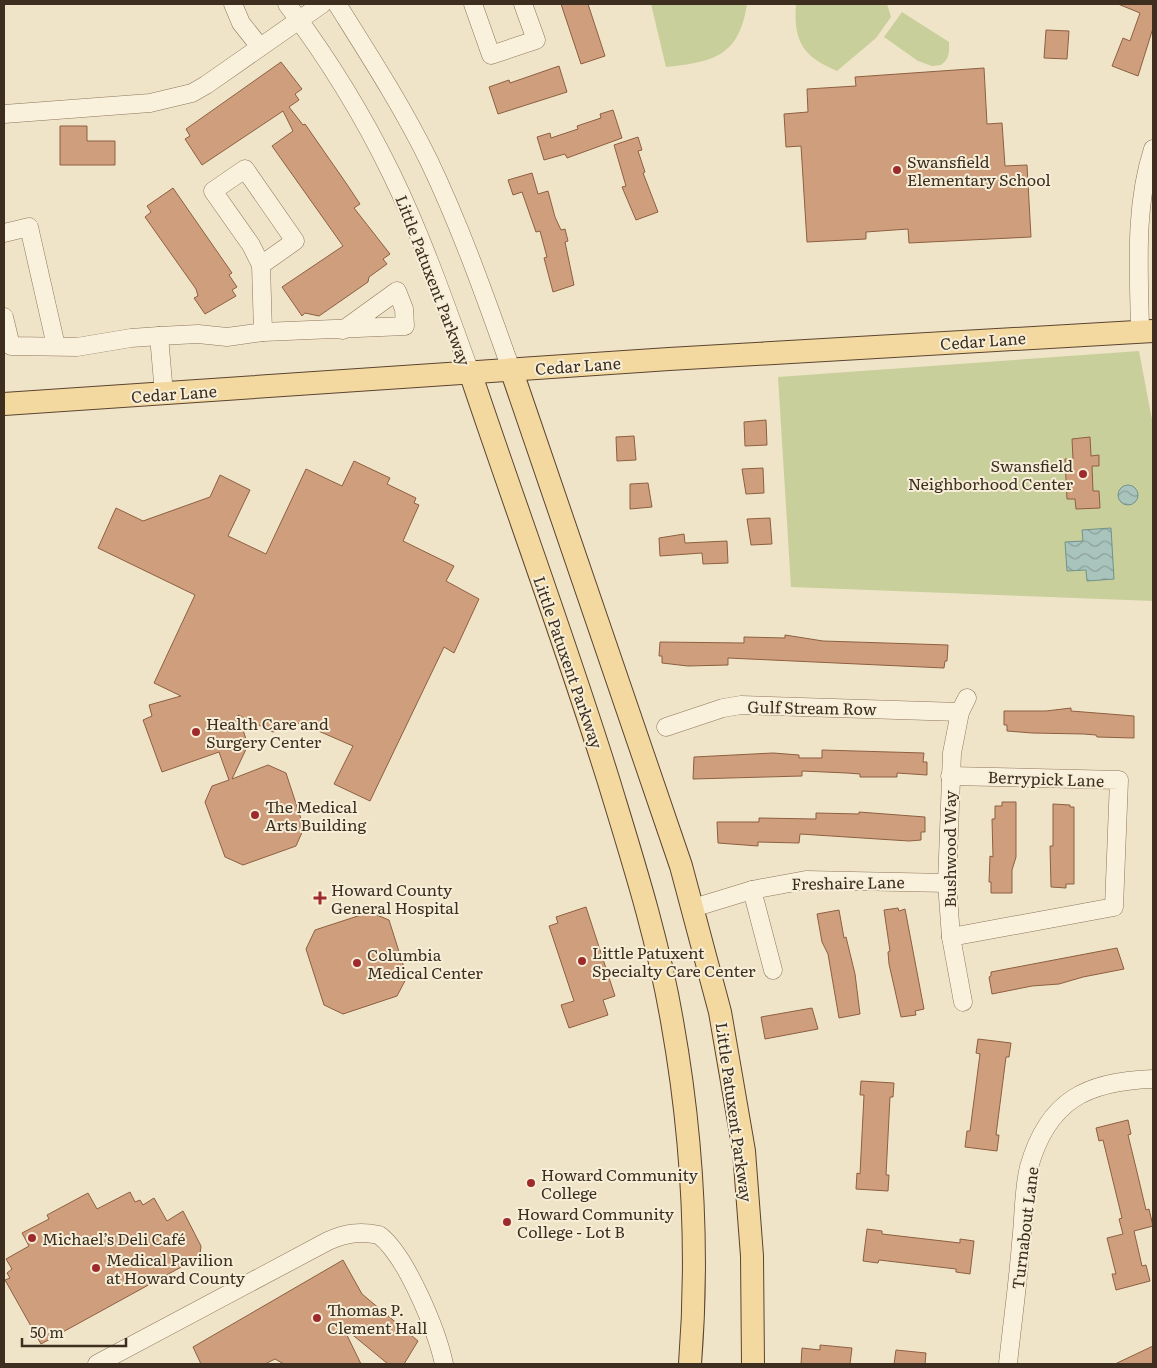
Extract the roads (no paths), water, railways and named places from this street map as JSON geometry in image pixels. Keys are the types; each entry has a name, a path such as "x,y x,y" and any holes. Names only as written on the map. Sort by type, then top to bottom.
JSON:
{"main road":[{"name":"Cedar Lane","path":"4,404 511,369 1146,331"},
{"name":"Little Patuxent Parkway","path":"511,369 681,866 720,1012 744,1151 752,1256 753,1364"},
{"name":"Little Patuxent Parkway","path":"470,372 593,730 638,876 662,970 678,1062 690,1160 694,1262 690,1364"}],"street":[{"path":"233,4 241,23 260,47"},
{"name":"Little Patuxent Parkway","path":"287,4 300,20 340,80 392,174 440,290 470,372"},
{"path":"4,114 150,103 192,93 322,4"},
{"name":"Little Patuxent Parkway","path":"337,4 402,109 429,161 468,254 511,369"},
{"path":"473,4 491,55 536,40 523,4"},
{"path":"1146,331 1138,224 1143,190 1153,149"},
{"path":"261,265 296,241 245,169 213,192 251,246 261,265 263,332"},
{"path":"4,233 29,227 56,346"},
{"path":"4,317 11,346 93,345 130,338 198,334 227,337 263,332 343,330"},
{"path":"159,336 164,394"},
{"name":"Gulf Stream Row","path":"666,727 723,708 741,705 964,705"},
{"name":"Bushwood Way","path":"963,1002 951,937 947,883 950,776 964,705"},
{"name":"Berrypick Lane","path":"950,776 1118,780 1114,907 951,937"},
{"name":"Freshaire Lane","path":"693,908 780,883 835,879 947,883"},
{"path":"752,890 773,970"},
{"name":"Turnabout Lane","path":"1008,1364 1029,1169 1044,1129 1053,1116 1067,1103 1085,1092 1122,1080 1153,1079"},
{"path":"98,1364 328,1241 341,1235 360,1232 379,1235 398,1256 419,1296 444,1364"}],"water":[{"path":"1128,485 1135,488 1138,495 1135,502 1128,505 1121,502 1118,495 1121,488"},
{"path":"1111,528 1114,579 1087,581 1086,570 1067,571 1065,542 1083,541 1082,530"}],"place":[{"name":"Swansfield Elementary School","path":"897,170"},
{"name":"Swansfield Neighborhood Center","path":"1083,474"},
{"name":"Health Care and Surgery Center","path":"196,732"},
{"name":"The Medical Arts Building","path":"255,815"},
{"name":"Howard County General Hospital","path":"320,898"},
{"name":"Little Patuxent Specialty Care Center","path":"582,961"},
{"name":"Columbia Medical Center","path":"357,963"},
{"name":"Howard Community College","path":"531,1183"},
{"name":"Howard Community College - Lot B","path":"507,1222"},
{"name":"Michael’s Deli Café","path":"32,1238"},
{"name":"Medical Pavilion at Howard County","path":"96,1268"},
{"name":"Thomas P. Clement Hall","path":"317,1318"}]}
